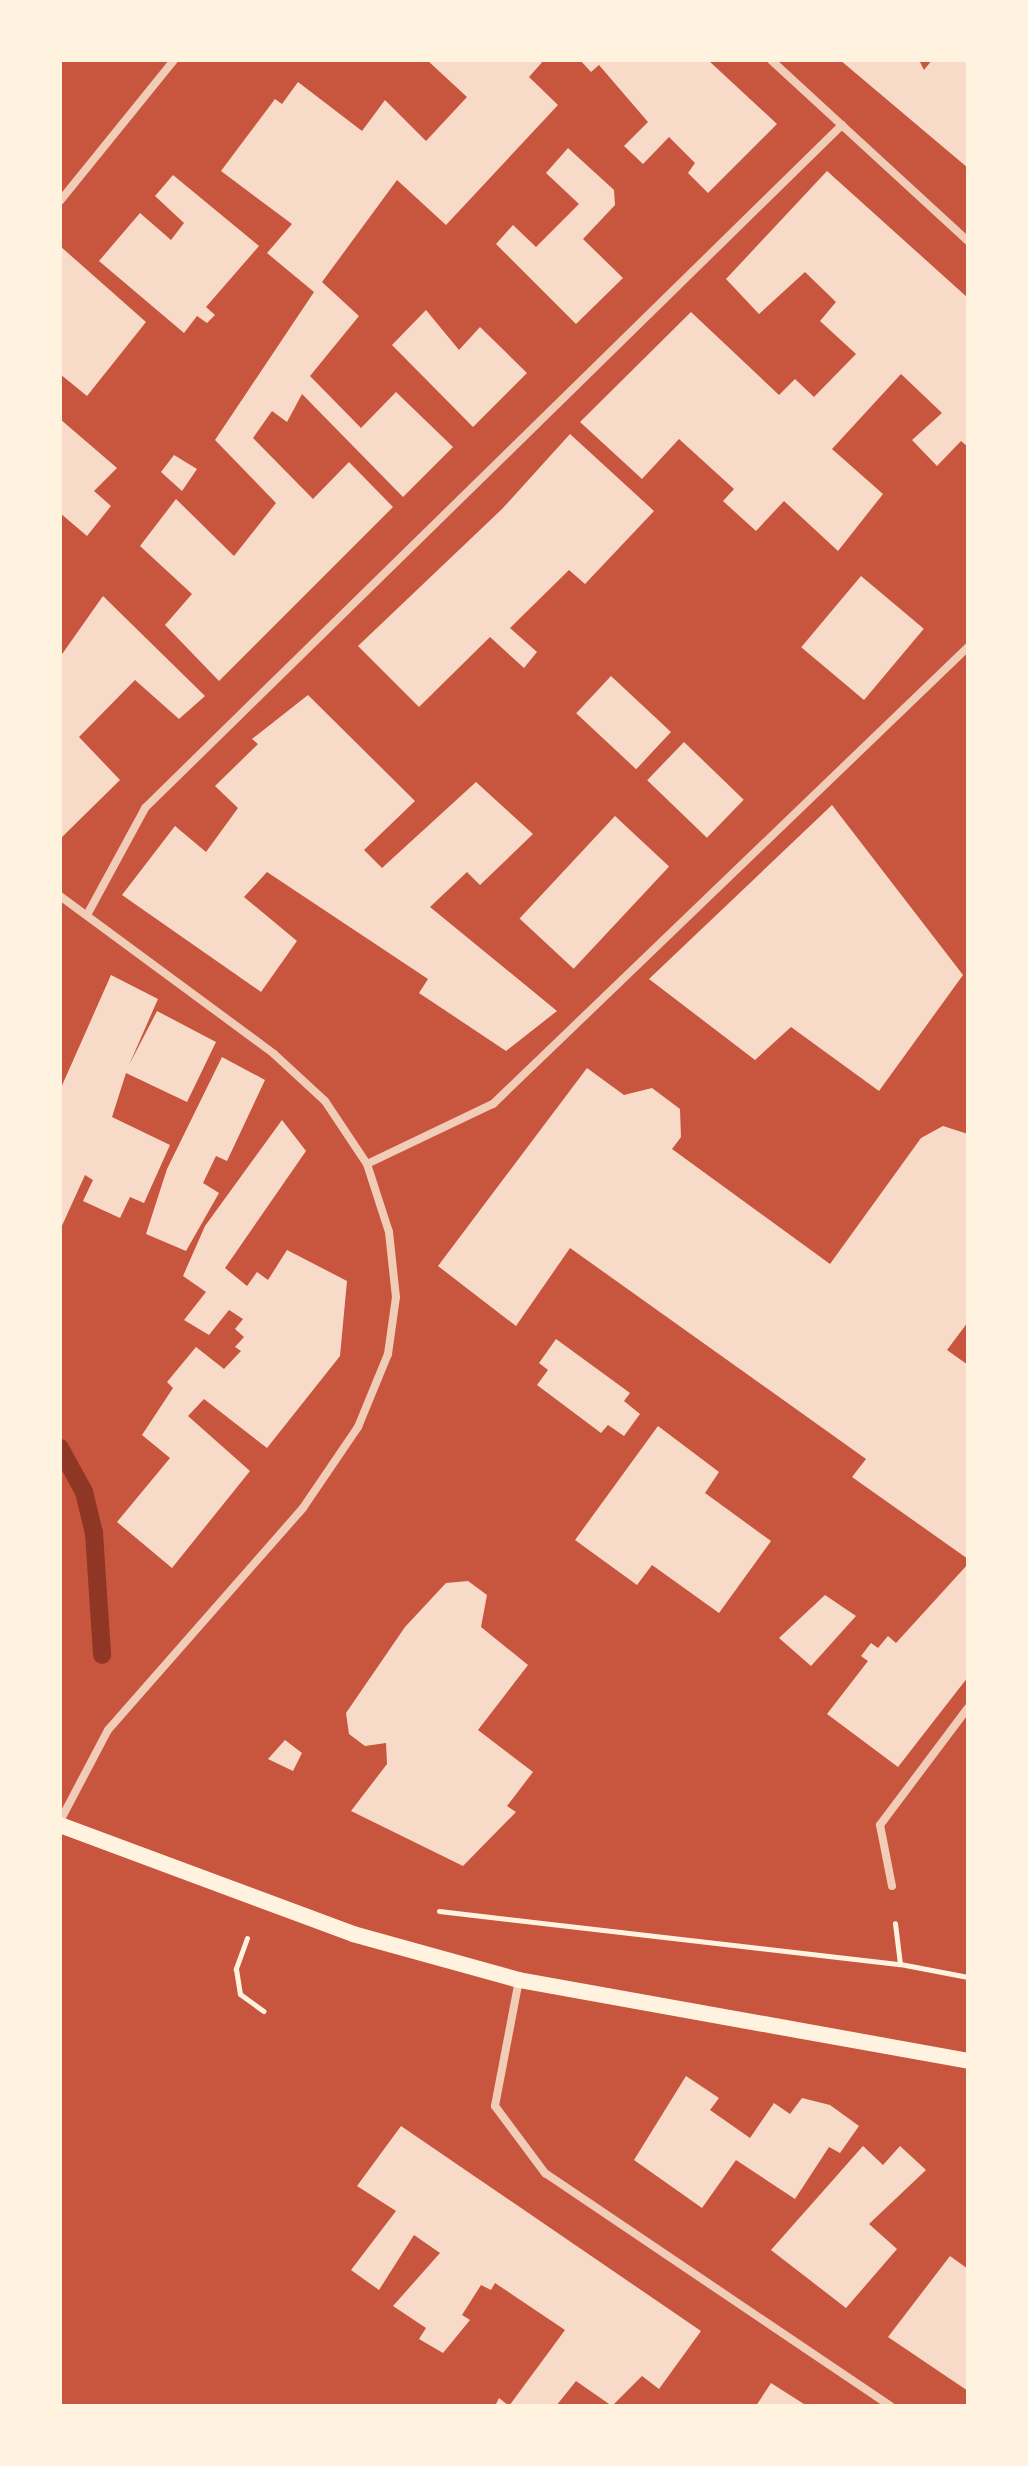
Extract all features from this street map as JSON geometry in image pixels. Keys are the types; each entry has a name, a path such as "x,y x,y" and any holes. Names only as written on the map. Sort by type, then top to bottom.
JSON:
{"main road":[{"path":"60,1823 353,1934 519,1980 968,2061"}],"street":[{"path":"60,201 174,60"},
{"path":"771,60 968,241"},
{"path":"87,915 145,808 842,125"},
{"path":"367,1164 493,1104 968,647"},
{"path":"60,896 274,1054 325,1101 367,1164 389,1232 396,1297 388,1354 358,1427 303,1508 108,1730 60,1823"},
{"path":"892,1886 880,1825 968,1708"},
{"path":"519,1980 495,2106 545,2173 891,2406"}],"path":[{"path":"892,1886 900,1964"},
{"path":"530,1917 900,1964 968,1977"}],"building":[{"path":"427,60 544,60 529,77 558,105 446,225 397,180 322,282 359,316 310,376 361,428 396,392 453,447 403,497 302,394 287,422 272,411 253,438 313,499 349,462 393,507 219,681 165,625 192,594 140,546 176,499 234,556 276,503 215,440 314,292 267,253 292,224 221,171 275,99 282,104 298,82 362,131 385,100 426,141 467,97"},
{"path":"580,60 708,60 777,124 708,193 688,173 695,163 669,137 643,164 624,146 648,122 599,65 591,72"},
{"path":"840,60 919,60 924,70 932,60 968,60 968,168"},
{"path":"568,148 614,190 615,205 583,239 623,278 576,324 496,244 513,225 536,247 579,204 546,173"},
{"path":"827,171 968,298 968,447 961,441 937,466 912,440 942,413 901,374 832,449 883,494 838,551 784,501 756,531 723,501 734,489 679,439 642,479 580,422 691,312 779,395 795,379 814,397 856,354 820,321 836,302 805,272 759,314 726,279"},
{"path":"173,175 259,246 206,307 215,315 207,323 197,316 184,333 99,261 140,213 171,240 184,223 155,196"},
{"path":"60,246 146,322 87,396 60,374"},
{"path":"426,310 459,350 480,327 527,373 473,427 392,345"},
{"path":"60,419 117,468 94,491 111,506 87,536 60,513"},
{"path":"570,434 654,511 585,584 569,570 510,628 537,652 524,668 490,637 419,707 358,646 502,509"},
{"path":"174,455 197,469 182,491 161,472"},
{"path":"861,576 924,629 864,700 801,647"},
{"path":"103,596 205,696 179,719 135,680 79,737 120,780 60,839 60,657"},
{"path":"611,676 671,732 636,769 576,713"},
{"path":"308,695 415,801 364,850 382,868 476,782 533,834 480,885 467,872 430,907 557,1011 506,1051 419,993 428,979 267,872 244,897 297,941 261,992 122,895 175,826 206,852 238,808 215,786 258,744 252,739"},
{"path":"684,742 744,800 707,838 647,780"},
{"path":"832,805 963,975 879,1091 791,1027 755,1060 649,979"},
{"path":"615,816 669,866 574,969 520,918"},
{"path":"111,975 158,999 129,1065 157,1011 216,1042 187,1102 126,1073 112,1117 170,1145 144,1203 130,1197 120,1218 83,1201 93,1180 85,1175 60,1230 60,1090"},
{"path":"222,1057 265,1080 227,1161 216,1156 203,1183 219,1193 186,1251 146,1234 167,1169"},
{"path":"587,1068 624,1095 652,1088 680,1109 681,1137 672,1149 830,1264 921,1138 943,1126 968,1134 968,1322 947,1350 968,1365 968,1559 852,1477 866,1459 570,1248 516,1326 438,1266"},
{"path":"282,1120 306,1151 225,1268 247,1286 257,1272 268,1280 287,1250 347,1281 340,1356 267,1448 204,1399 188,1416 250,1471 172,1568 117,1522 170,1458 142,1435 173,1388 167,1382 196,1347 224,1369 241,1351 235,1347 244,1337 235,1329 243,1319 229,1310 209,1335 184,1320 206,1292 183,1276 205,1226"},
{"path":"556,1339 630,1393 624,1401 640,1414 624,1436 608,1425 601,1433 537,1385 548,1370 539,1363"},
{"path":"658,1426 719,1472 705,1493 771,1541 719,1613 652,1565 637,1585 575,1540"},
{"path":"968,1564 968,1677 898,1767 827,1714 868,1661 861,1656 871,1643 878,1648 888,1636 896,1643"},
{"path":"468,1581 487,1595 481,1627 528,1665 478,1730 533,1772 507,1806 516,1812 463,1866 351,1811 387,1764 386,1743 365,1746 349,1734 346,1713 405,1627 446,1583"},
{"path":"825,1595 856,1616 811,1666 779,1638"},
{"path":"285,1740 302,1753 293,1771 268,1759"},
{"path":"686,2076 719,2098 710,2110 750,2138 774,2103 790,2114 802,2098 830,2105 859,2126 840,2153 829,2147 795,2199 736,2160 702,2208 634,2160"},
{"path":"401,2126 701,2331 659,2389 642,2376 612,2406 576,2381 556,2406 509,2406 565,2330 495,2283 491,2290 481,2285 462,2315 470,2320 443,2353 419,2339 426,2328 393,2306 440,2253 414,2235 379,2290 351,2270 396,2211 357,2186"},
{"path":"863,2146 883,2165 900,2146 926,2170 869,2224 897,2249 846,2308 771,2250"},
{"path":"950,2256 968,2269 968,2391 888,2337"},
{"path":"771,2383 807,2406 756,2406"},
{"path":"499,2398 509,2406 495,2406"}],"waterway":[{"path":"60,1448 84,1492 94,1533 102,1655"}]}
